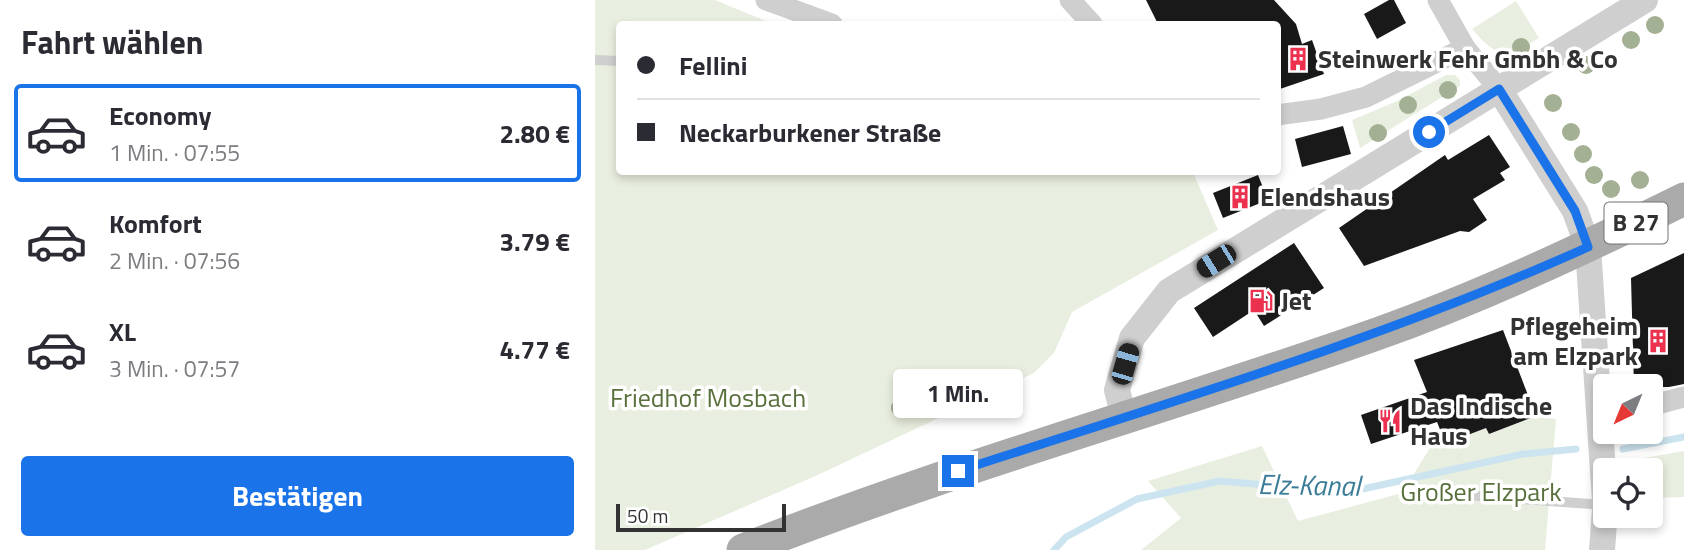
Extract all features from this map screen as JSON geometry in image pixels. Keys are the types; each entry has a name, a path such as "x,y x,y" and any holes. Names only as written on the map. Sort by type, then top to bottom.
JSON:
{"main road":[{"name":"B 27","path":"743,550 944,475 1376,334 1532,272 1684,200"}],"street":[{"path":"766,0 824,21"},
{"path":"1070,0 1089,21"},
{"path":"1438,0 1465,48 1499,89 1575,211 1588,247 1598,374"},
{"path":"1124,417 1117,390 1132,338 1169,291 1645,0"},
{"path":"1281,114 1321,109 1366,97 1465,48"},
{"path":"1663,403 1684,397"},
{"path":"1602,550 1603,528"}],"lane":[{"path":"595,60 616,61"},
{"path":"1477,496 1593,504"}],"green space":[{"name":"Friedhof Mosbach","path":"595,0 715,0 766,21 616,21 616,175 1194,175 1218,230 1072,312 1054,353 1034,373 820,474 645,550 595,550"},
{"path":"1516,1 1539,38 1510,52 1496,51 1472,29"},
{"path":"1446,75 1455,75 1460,80 1460,86 1360,148 1352,120 1395,102"},
{"name":"Großer Elzpark","path":"1536,416 1556,419 1545,550 1141,550 1181,518 1148,481 1262,446 1298,521 1402,493 1441,430 1463,430 1465,435 1486,428 1489,434"},
{"path":"1684,451 1684,497 1663,498 1663,458 1644,458"}],"building":[{"path":"1146,0 1274,0 1296,24 1302,44 1312,40 1324,74 1281,89 1281,21 1156,21"},
{"path":"1389,0 1394,0 1406,23 1377,39 1364,14"},
{"path":"1343,126 1351,154 1302,167 1295,139"},
{"path":"1489,135 1510,167 1500,173 1505,180 1473,199 1487,220 1469,232 1460,231 1364,266 1339,228 1445,155 1448,160"},
{"name":"Elendshaus","path":"1258,175 1268,200 1223,218 1213,193"},
{"path":"1294,243 1324,288 1264,326 1254,310 1213,337 1194,308"},
{"name":"Pflegeheim am Elzpark","path":"1684,253 1684,384 1663,387 1663,374 1634,374 1631,278"},
{"path":"1503,330 1536,416 1489,434 1486,428 1465,436 1463,430 1443,437 1437,422 1371,444 1361,415 1427,392 1414,360"}],"waterway":[{"name":"Elz-Kanal","path":"1623,449 1684,437"},
{"name":"Elz-Kanal","path":"1054,550 1066,537 1137,499 1220,481 1349,492 1523,454 1576,449"}],"place":[{"name":"Steinwerk Fehr Gmbh & Co","path":"1298,59"},
{"name":"Elendshaus","path":"1240,197"},
{"name":"Jet","path":"1261,301"},
{"name":"Pflegeheim am Elzpark","path":"1658,341"},
{"name":"Das Indische Haus","path":"1390,421"}],"route":[{"path":"958,471 1376,334 1588,247 1575,211 1499,89 1429,132"}]}
